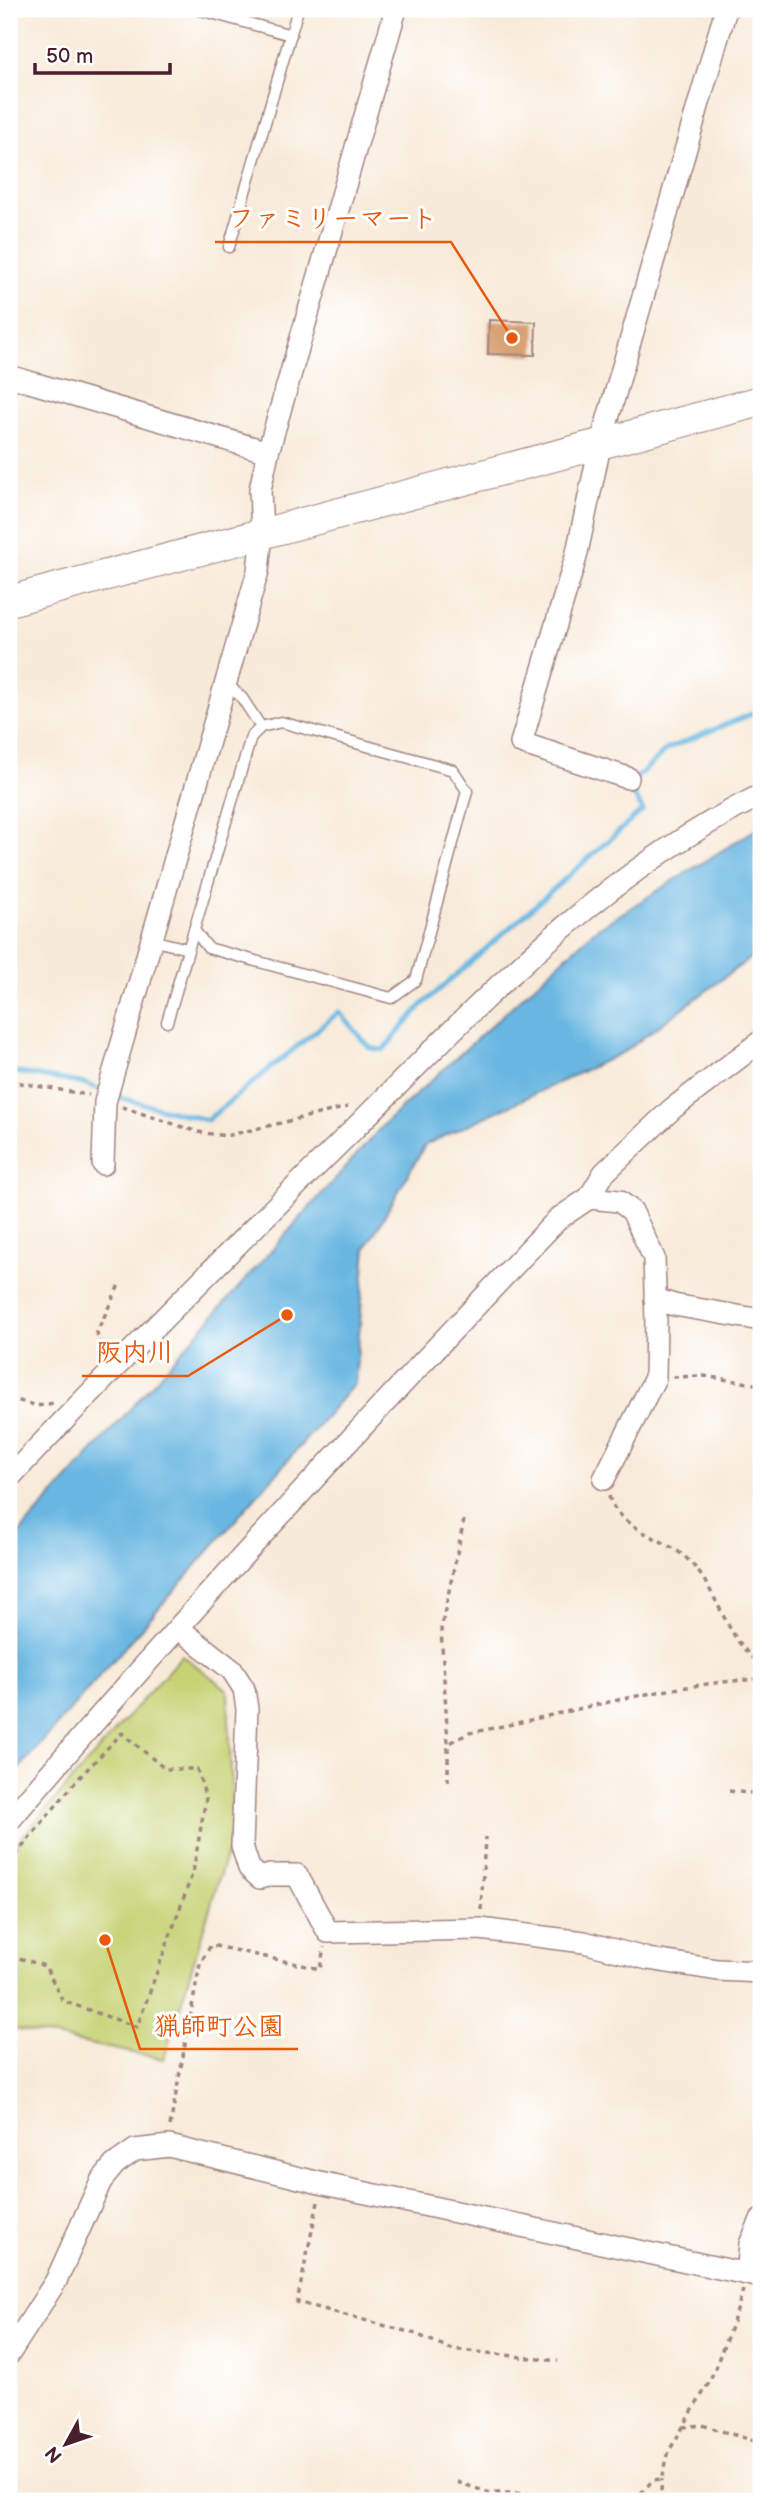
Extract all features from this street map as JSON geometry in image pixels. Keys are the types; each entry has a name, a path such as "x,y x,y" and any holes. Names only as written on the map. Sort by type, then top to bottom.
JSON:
{"street":[{"path":"103,1164 105,1102 258,571 262,533 260,490 268,452 396,9"},
{"path":"628,778 521,743 576,557 600,446 726,9"},
{"path":"9,376 268,452"},
{"path":"9,601 600,446 761,401"},
{"path":"9,1478 100,1380 472,1009 635,869 761,794"},
{"path":"9,1821 325,1464 539,1238 558,1219 589,1198 604,1173 672,1109 761,1041"},
{"path":"589,1198 619,1201 632,1211 654,1258 655,1378 604,1479"},
{"path":"655,1299 674,1305 761,1320"},
{"path":"178,1628 232,1670 244,1689 247,1709 242,1846 249,1868 260,1878 270,1875 298,1875 328,1932 480,1929 584,1942 648,1959 718,1970 761,1972"},
{"path":"9,2354 56,2280 101,2180 115,2164 135,2150 169,2146 324,2184 754,2276 750,2244 761,2220"}],"lane":[{"path":"197,9 290,35"},
{"path":"229,247 298,9"},
{"path":"226,683 242,698 261,727"},
{"path":"167,1022 188,949 251,737 261,727 281,722 453,769 467,791 416,980 391,998 208,948 194,930"},
{"path":"152,940 188,949"}],"path":[{"path":"9,1080 84,1093 198,1132 226,1136 357,1105 374,1108"},
{"path":"100,1380 101,1355 97,1332 119,1285"},
{"path":"655,1378 704,1376 761,1385"},
{"path":"9,1398 37,1406 59,1402"},
{"path":"604,1479 612,1508 647,1535 683,1555 711,1587 739,1646 754,1659 761,1659"},
{"path":"447,1782 449,1744 440,1629 464,1520"},
{"path":"449,1744 470,1733 624,1699 694,1685 761,1679"},
{"path":"9,1863 76,1780 122,1733 165,1769 197,1769 206,1798 193,1872 137,2026 63,2001 46,1966 9,1955"},
{"path":"729,1791 761,1794"},
{"path":"480,1929 485,1837"},
{"path":"169,2146 168,2134 200,1964 211,1945 320,1969 328,1932"},
{"path":"324,2184 319,2194 296,2302 416,2334 452,2349 558,2361"},
{"path":"660,2501 669,2451 710,2381 754,2276"},
{"path":"683,2427 702,2425 761,2443"},
{"path":"634,2501 653,2480 662,2479"},
{"path":"457,2482 490,2493 612,2501"}],"green space":[{"path":"182,1655 228,1690 233,1832 164,2059 9,2028 9,1852"}],"water":[{"path":"761,826 761,950 624,1052 425,1145 366,1248 355,1383 9,1780 9,1545 384,1124 595,930"}],"building":[{"path":"489,320 536,322 535,355 488,354"}],"waterway":[{"path":"111,1094 207,1120 339,1012 370,1048 383,1050 421,1006 643,810 628,786 667,749 761,710"},
{"path":"9,1071 86,1084 102,1090"},
{"path":"9,2026 18,1975"}],"place":[{"name":"ファミリーマート","path":"512,338"},
{"name":"阪内川","path":"287,1315"},
{"name":"猟師町公園","path":"105,1940"}]}
